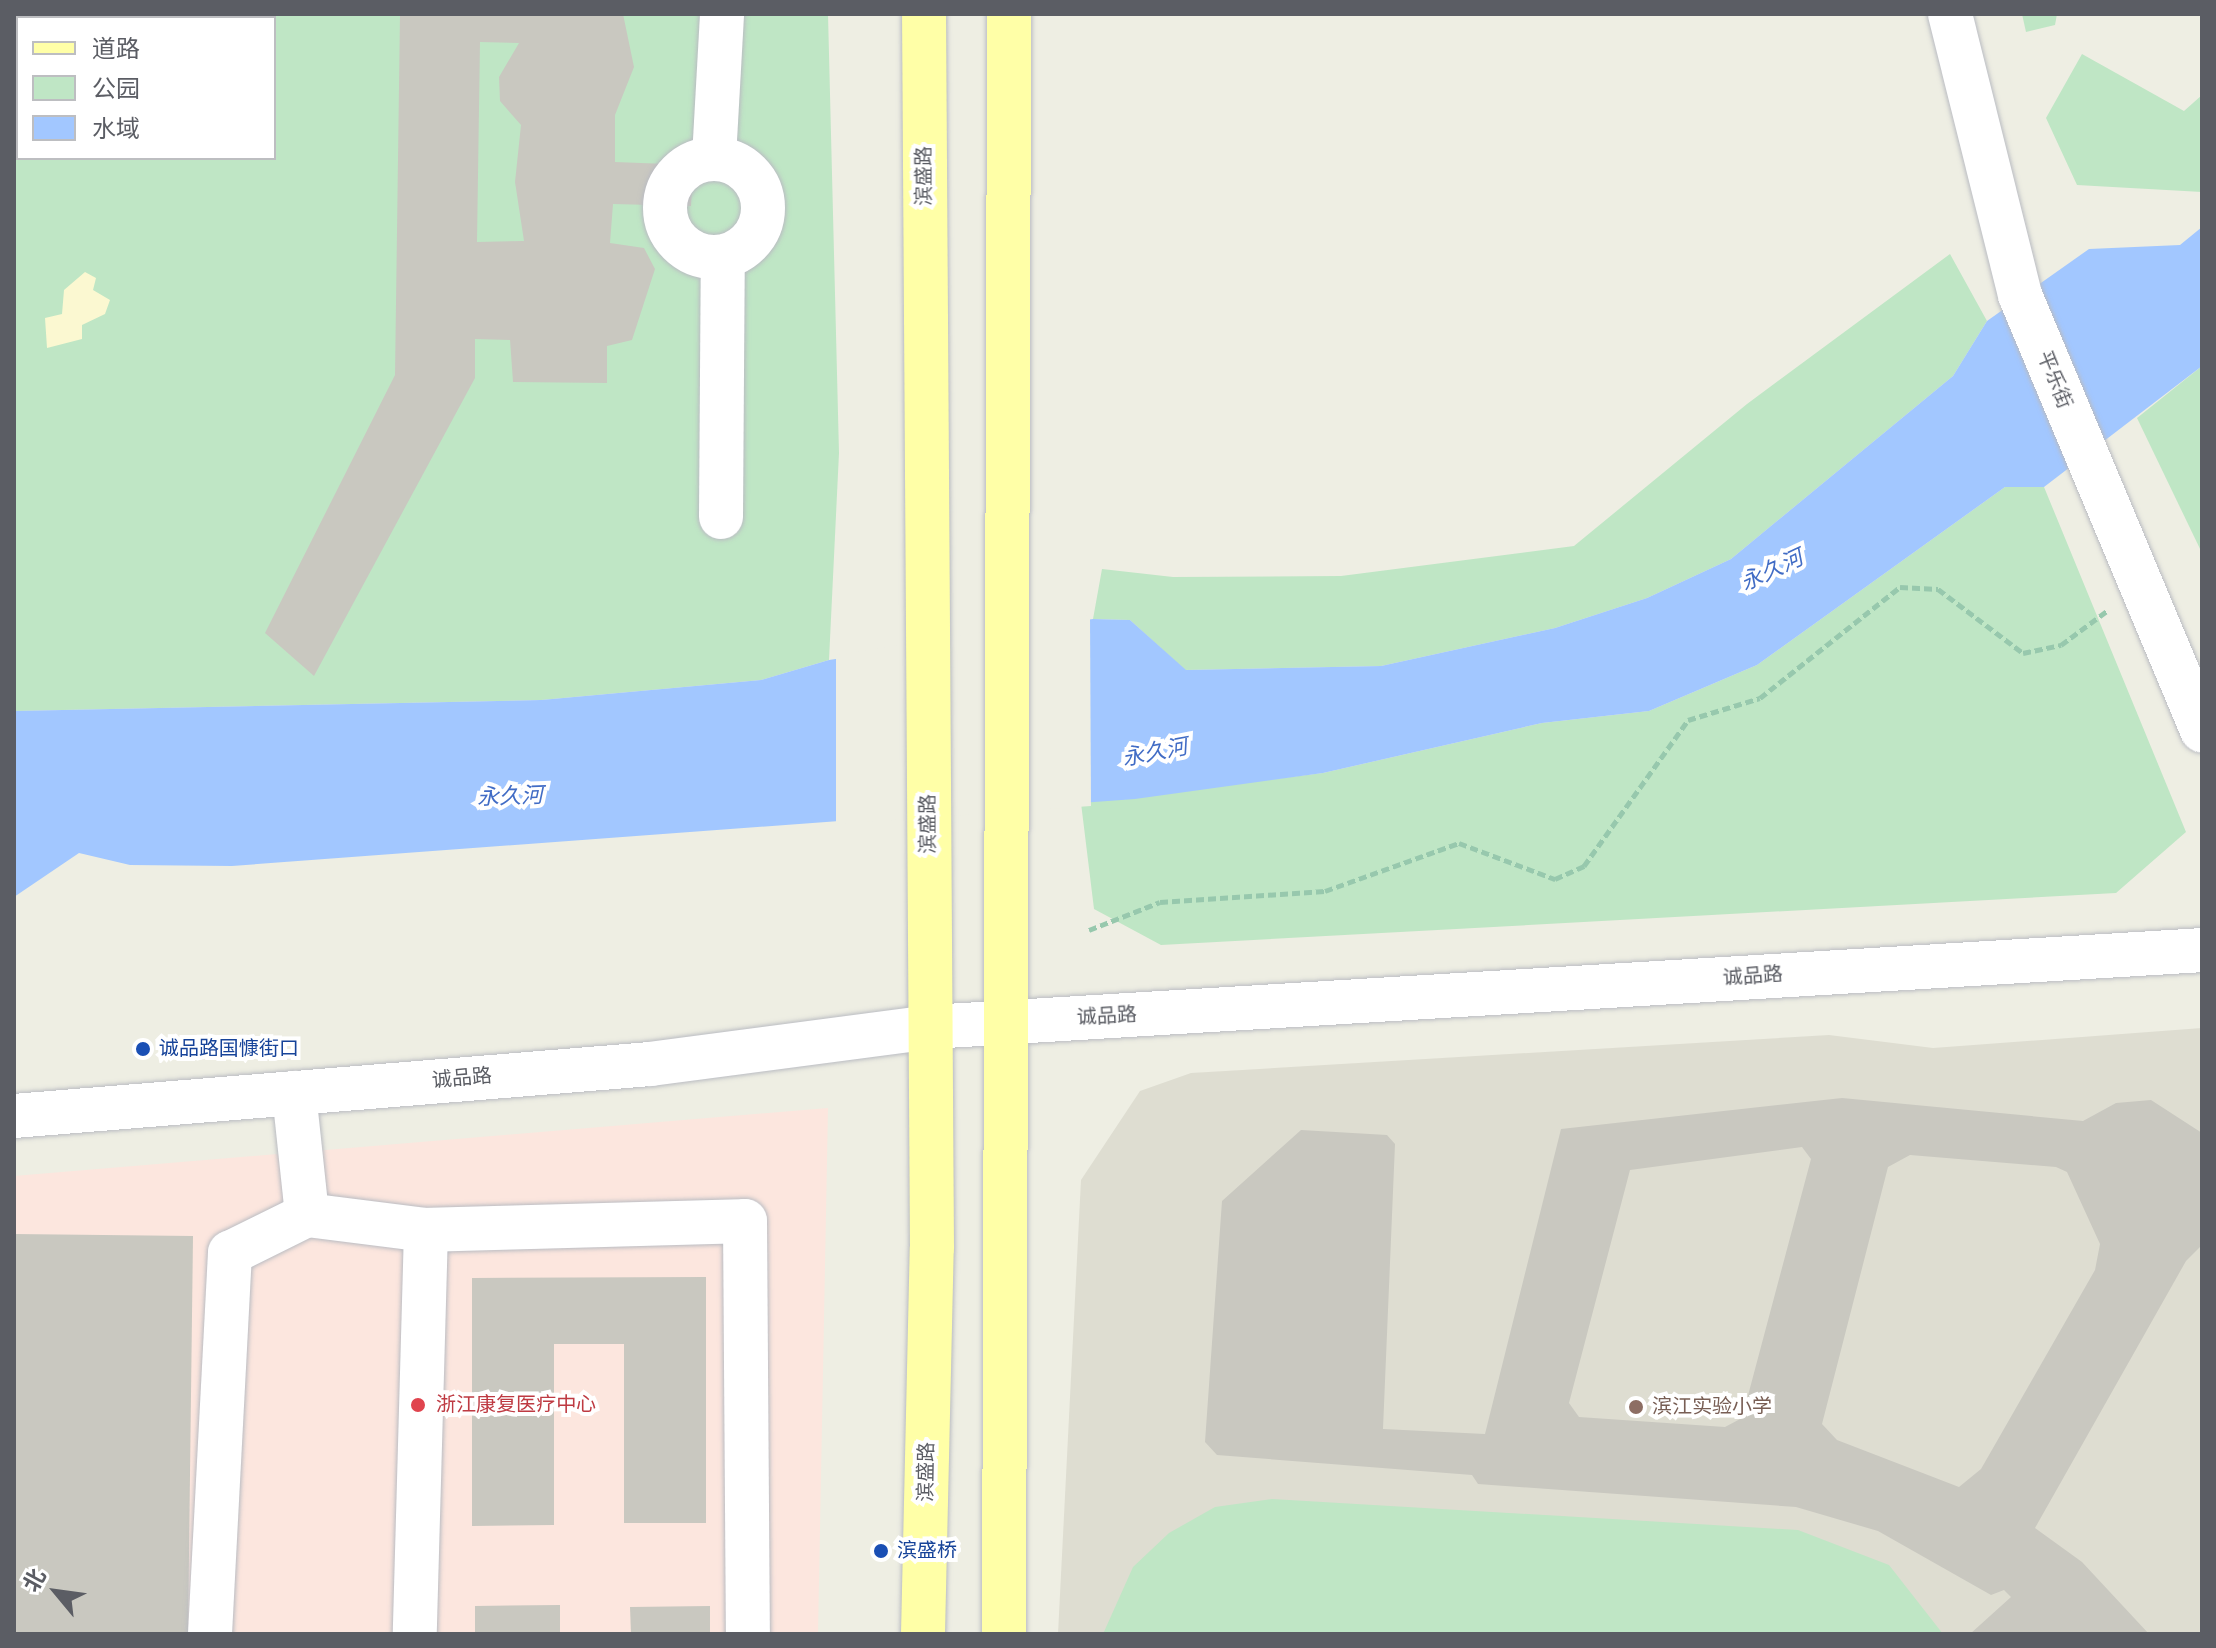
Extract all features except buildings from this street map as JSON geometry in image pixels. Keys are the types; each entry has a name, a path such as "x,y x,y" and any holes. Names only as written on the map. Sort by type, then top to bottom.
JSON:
{"main road":[{"name":"滨盛路","path":"923,1634 930,1027 924,14"},
{"path":"1004,1634 1009,14"}],"street":[{"path":"714,158 722,14"},
{"name":"平乐街","path":"1950,14 2020,295 2089,468 2202,730"},
{"path":"714,158 752,174 764,210 753,238 723,257 679,243 664,206 676,175 714,158"},
{"path":"721,517 723,257"},
{"name":"诚品路","path":"14,1116 650,1064 930,1027 2202,950"},
{"path":"294,1093 307,1215"},
{"path":"210,1634 230,1253 307,1215 426,1230 745,1221 748,1634"},
{"path":"415,1634 426,1230"}],"path":[{"path":"1089,930 1160,902 1325,891 1459,843 1555,879 1584,866 1688,720 1760,698 1900,587 1938,589 2023,653 2061,645 2141,587"}],"shaded area":[{"name":"滨江实验小学","path":"2202,1028 2202,1634 1058,1634 1081,1180 1140,1091 1191,1073 1829,1035 1933,1048"},
{"name":"浙江康复医疗中心","path":"828,1108 818,1634 14,1634 14,1176"}],"green space":[{"path":"14,14 828,14 839,453 829,660 761,680 541,700 14,711"},
{"path":"2022,14 2057,14 2055,25 2026,32"},
{"path":"2082,54 2184,111 2202,95 2202,192 2077,185 2046,118"},
{"path":"1950,254 1987,321 1953,376 1731,559 1647,598 1555,628 1381,666 1185,670 1130,620 1093,619 1102,569 1173,577 1341,576 1574,546 1747,404"},
{"path":"2202,366 2202,553 2137,418"},
{"path":"2005,487 2044,487 2186,832 2116,893 1161,945 1094,909 1081,803 1323,773 1542,723 1649,711 1757,665"},
{"path":"1272,1499 1798,1530 1889,1565 1943,1634 1103,1634 1133,1567 1169,1533 1215,1507"}],"sand":[{"path":"85,272 96,278 93,290 110,300 105,314 82,325 82,339 47,348 45,318 62,314 64,290"}],"water":[{"name":"永久河","path":"2202,227 2202,366 2044,487 2005,487 1757,665 1649,711 1542,723 1323,773 1135,799 232,866 130,865 79,853 14,897 14,711 541,700 761,680 829,660 1093,619 1130,620 1186,670 1381,666 1555,628 1647,598 1731,559 1953,376 1987,321 2089,249 2180,245"}],"pier":[{"path":"1090,615 1091,806 836,824 836,655"}],"place":[{"name":"诚品路国慷街口","path":"143,1049"},
{"name":"浙江康复医疗中心","path":"418,1405"},
{"name":"滨江实验小学","path":"1636,1407"},
{"name":"滨盛桥","path":"881,1551"}]}
